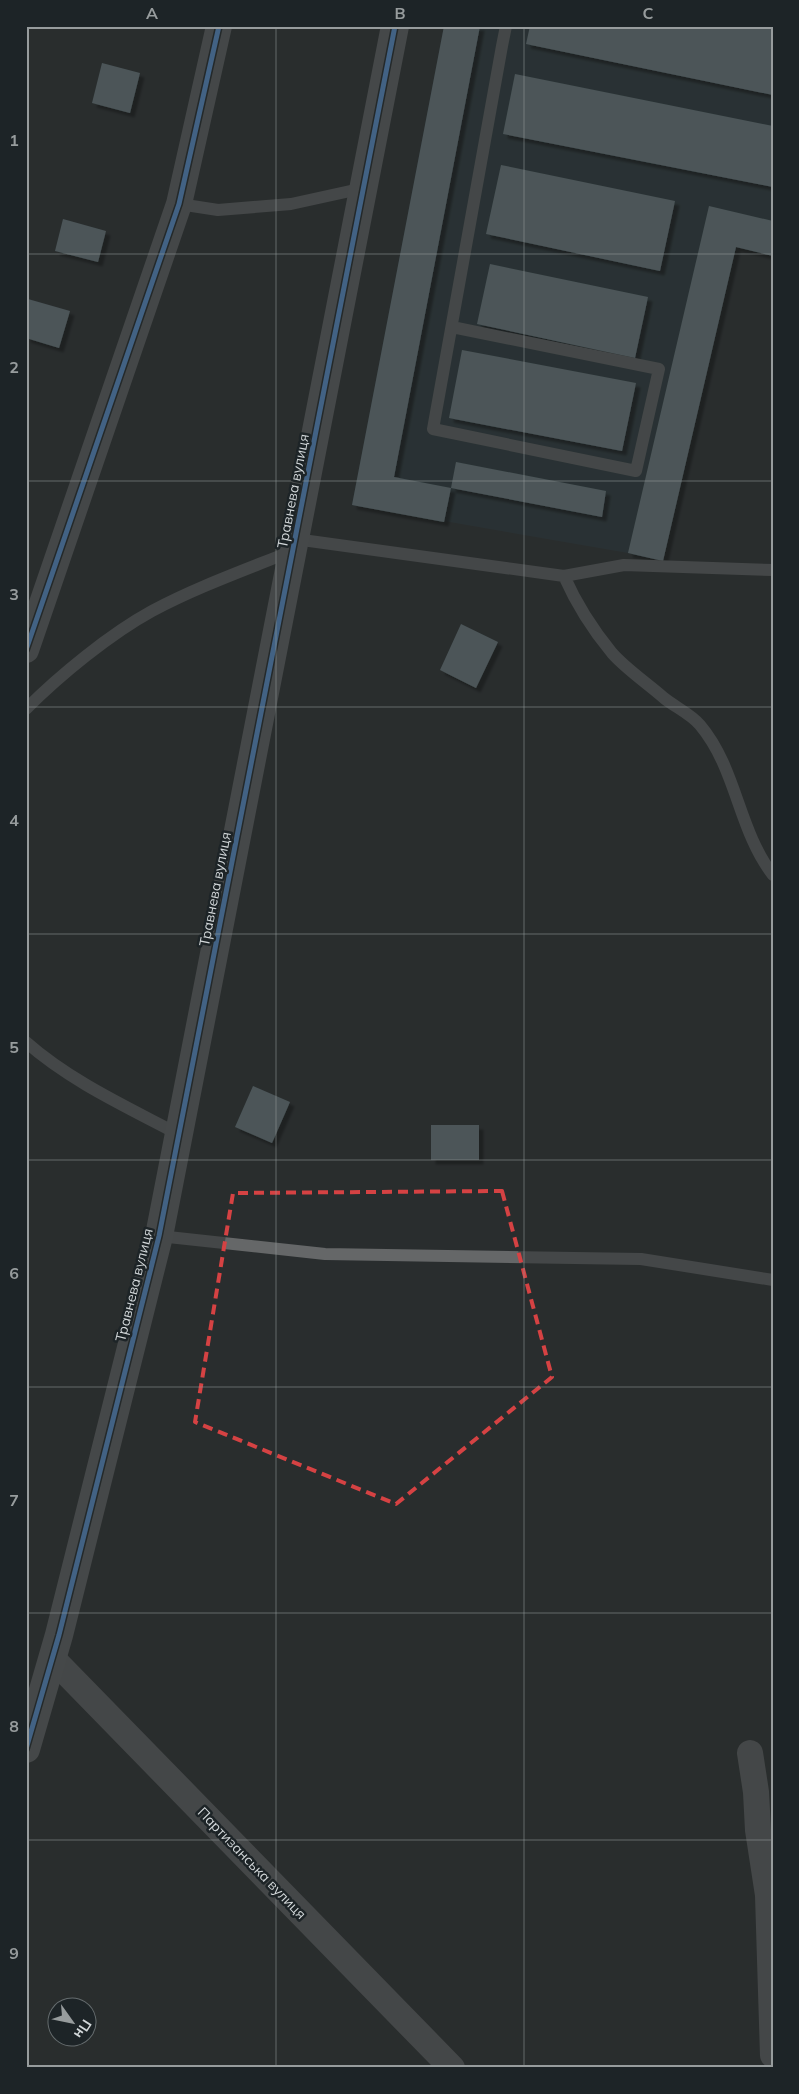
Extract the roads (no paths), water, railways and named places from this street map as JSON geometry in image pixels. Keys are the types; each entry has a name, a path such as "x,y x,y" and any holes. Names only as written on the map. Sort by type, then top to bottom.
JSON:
{"street":[{"path":"26,650 179,204 219,26"},
{"name":"Травнева вулиця","path":"26,1749 52,1658 158,1236 396,26"},
{"name":"Партизанська вулиця","path":"52,1658 452,2068"},
{"path":"750,1753 756,1792 758,1830 768,1895 773,2055"}],"lane":[{"path":"452,327 659,369 636,471 434,429 452,327 506,26"},
{"path":"179,204 218,210 291,204 364,188"},
{"path":"26,709 40,695 107,641 152,612 294,545 564,576 624,565 773,570"},
{"path":"564,576 575,600 613,654 671,704 700,724 719,754 731,780 747,829 760,858 773,875"},
{"path":"26,1042 69,1073 178,1134"},
{"path":"158,1236 325,1254 641,1259 773,1280"}]}
